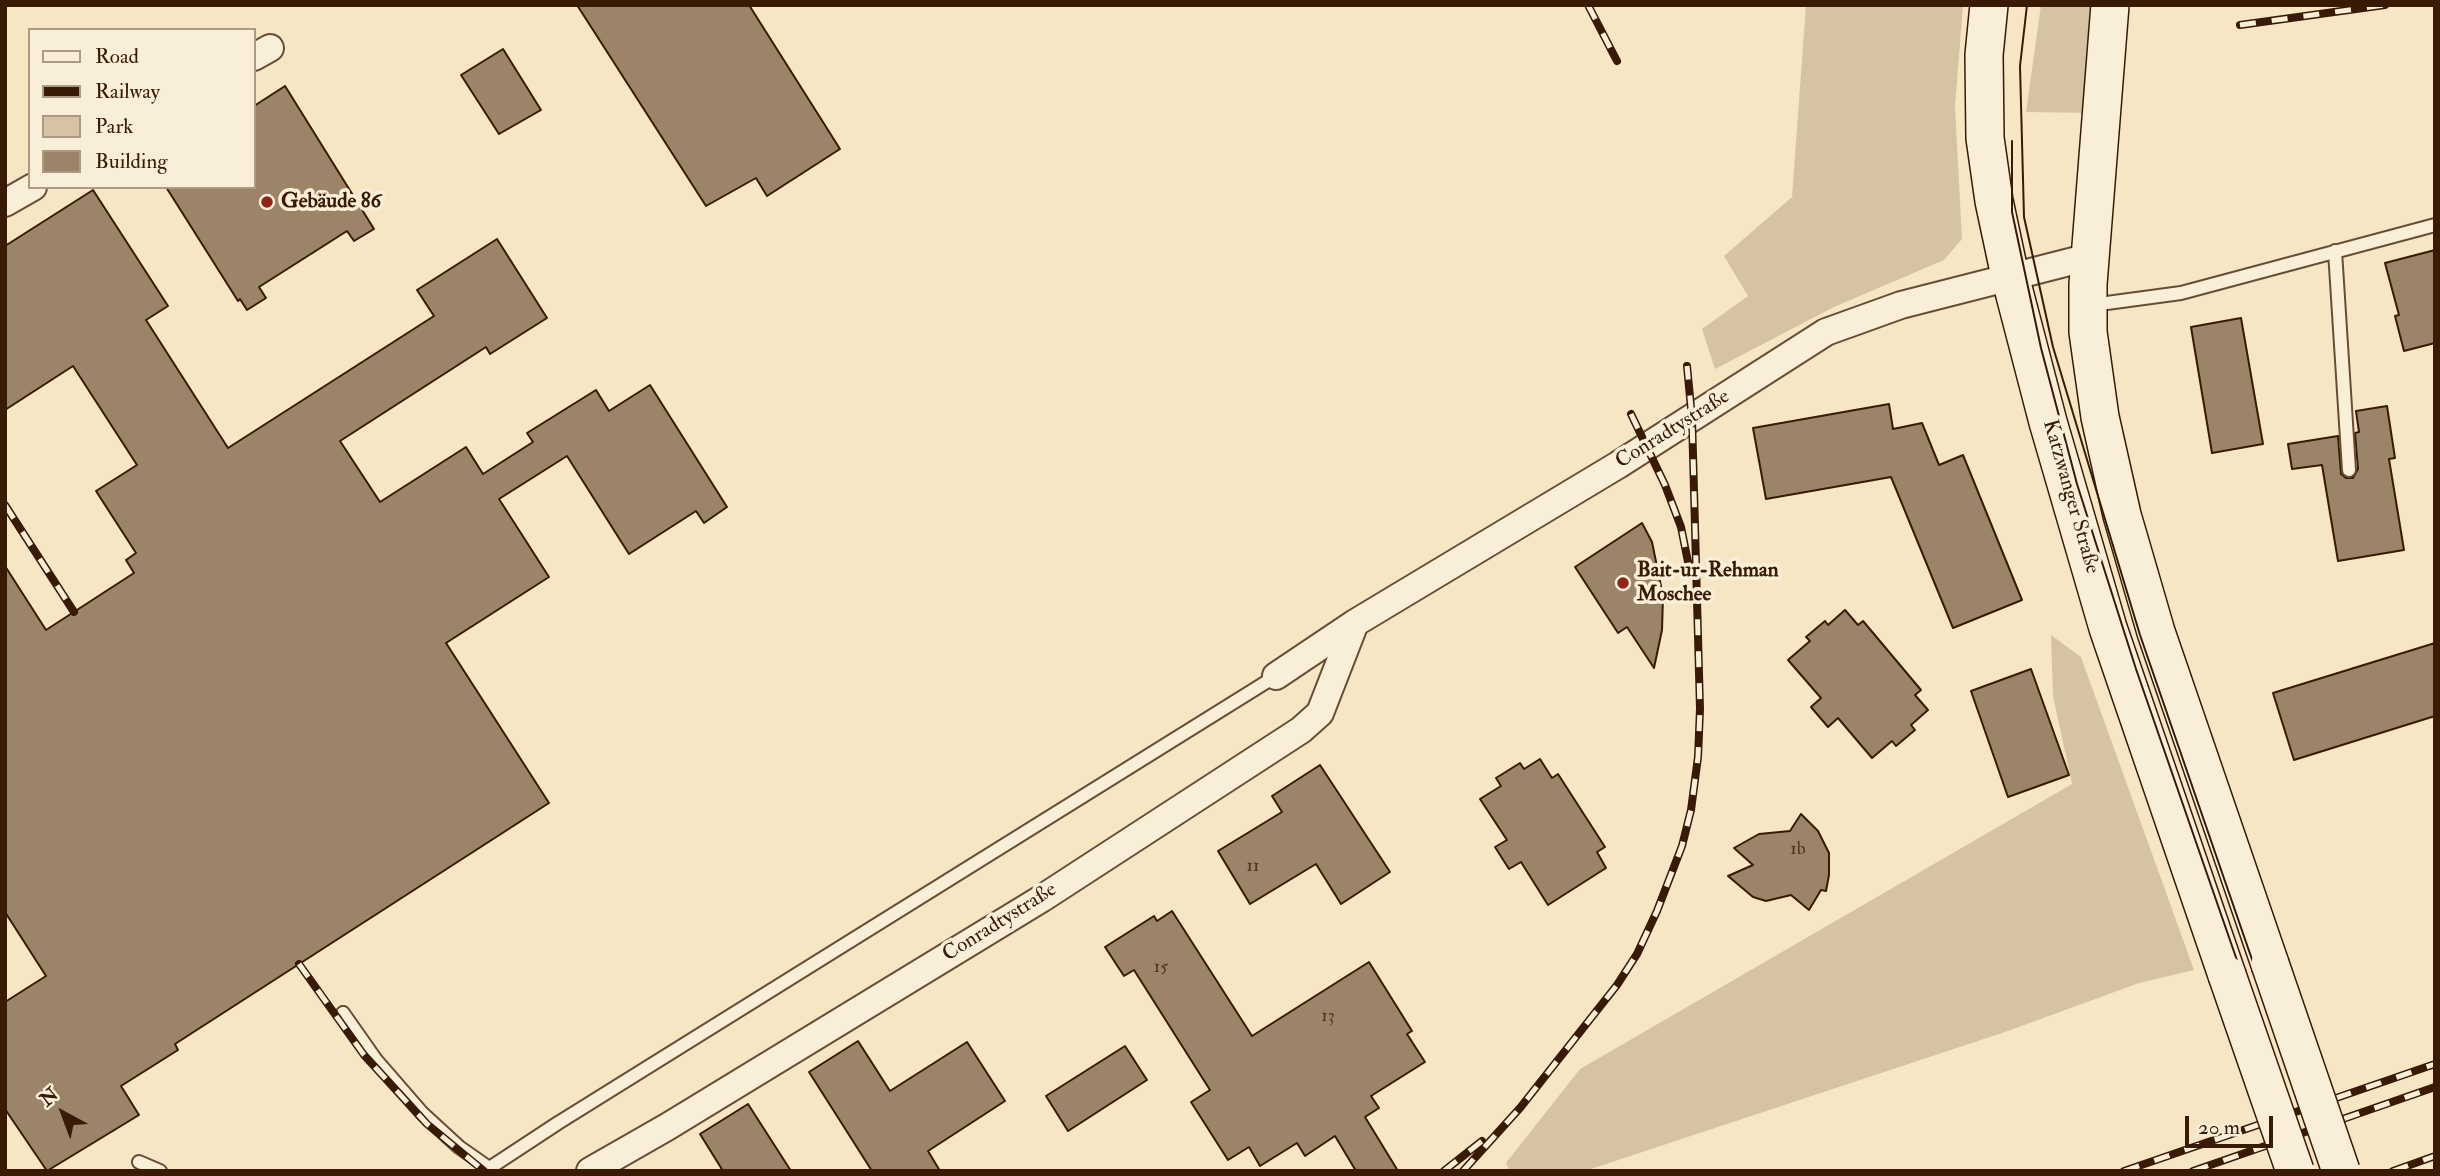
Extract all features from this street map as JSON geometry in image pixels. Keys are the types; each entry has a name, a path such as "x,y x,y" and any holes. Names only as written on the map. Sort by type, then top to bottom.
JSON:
{"main road":[{"name":"Katzwanger Straße","path":"1990,5 1983,80 1985,138 1994,201 2010,276 2048,422 2108,628 2295,1171"},
{"path":"2110,5 2089,257 2091,357 2100,417 2122,515 2166,663 2342,1171"}],"street":[{"path":"5,203 30,189"},
{"name":"Conradtystraße","path":"1276,676 1354,623 1618,465 1826,332 1901,305 2089,257"},
{"name":"Conradtystraße","path":"590,1171 1041,899 1301,730 1320,713 1354,623"}],"lane":[{"path":"2088,305 2181,293 2435,225"},
{"path":"2335,251 2349,470"},
{"path":"343,1013 376,1060 422,1113 487,1170 570,1115 1276,676"},
{"path":"139,1162 160,1171"}],"green space":[{"path":"1806,5 1963,5 1955,107 1962,239 1944,260 1834,307 1715,369 1702,329 1748,296 1724,256 1792,197"},
{"path":"2041,5 2100,5 2094,113 2026,112"},
{"path":"2051,635 2081,657 2194,970 2139,983 2005,1032 1585,1171 1510,1171 1506,1163 1580,1069 2072,784 2053,696"}],"building":[{"path":"577,5 749,5 840,149 767,196 756,178 706,206"},
{"path":"503,49 541,110 499,134 461,75"},
{"name":"Gebäude 86","path":"285,86 374,229 354,241 347,231 259,287 266,298 247,310 240,299 238,301 167,189 256,189 256,105"},
{"path":"93,190 168,306 146,320 228,448 434,316 417,290 497,239 547,318 490,354 486,347 340,441 380,502 466,447 483,474 533,442 527,433 596,390 609,411 650,385 727,507 704,523 696,511 629,554 567,456 499,499 549,577 446,643 549,803 175,1044 178,1050 121,1086 139,1115 47,1171 5,1109 5,1002 46,976 5,912 5,566 46,630 134,573 126,560 136,553 96,491 137,465 73,366 5,410 5,246"},
{"path":"2435,250 2435,343 2404,351 2395,316 2399,315 2385,263"},
{"path":"2241,318 2263,444 2212,453 2191,327"},
{"path":"1889,404 1893,429 1922,423 1939,465 1963,455 2022,600 1953,628 1891,477 1766,499 1753,428"},
{"path":"2387,406 2395,458 2389,459 2404,550 2338,561 2322,465 2292,469 2288,444 2338,436 2341,474 2346,478 2353,478 2358,469 2355,433 2359,432 2356,411"},
{"name":"Bait-ur-Rehman Moschee","path":"1642,523 1652,542 1663,596 1662,630 1654,668 1627,627 1618,633 1575,567"},
{"path":"1845,610 1858,625 1863,621 1921,690 1915,695 1928,710 1911,725 1915,730 1896,746 1892,741 1872,758 1838,718 1828,727 1811,707 1821,698 1788,660 1810,641 1806,637 1825,621 1828,625"},
{"path":"2435,643 2435,716 2294,760 2273,693"},
{"path":"2031,669 2069,775 2008,797 1971,691"},
{"path":"1540,759 1552,778 1558,774 1605,847 1597,852 1606,868 1548,905 1521,862 1509,869 1495,847 1507,840 1480,799 1501,786 1496,778 1520,763 1524,769"},
{"path":"1320,765 1390,872 1341,904 1316,864 1250,904 1218,851 1282,812 1272,796"},
{"path":"1801,814 1818,831 1829,853 1826,891 1821,890 1809,910 1791,895 1766,901 1753,897 1728,876 1753,865 1734,848 1759,834 1790,831"},
{"path":"1172,911 1252,1036 1369,962 1412,1031 1407,1034 1425,1062 1371,1096 1379,1108 1365,1117 1398,1171 1356,1171 1335,1136 1305,1156 1297,1143 1260,1166 1249,1147 1228,1160 1191,1102 1210,1090 1134,970 1124,976 1105,947 1154,916 1157,921"},
{"path":"858,1041 890,1091 967,1042 1005,1101 928,1151 940,1171 872,1171 809,1072"},
{"path":"1125,1046 1147,1080 1068,1131 1046,1096"},
{"path":"748,1104 791,1171 723,1171 700,1134"}],"tram line":[{"path":"2027,5 2020,66 2024,217 2053,347 2140,635 2325,1171"},
{"path":"2012,141 2012,212 2041,348 2077,484 2136,669 2310,1171"}],"railway":[{"path":"1588,5 1617,61"},
{"path":"2240,25 2385,5"},
{"path":"1463,1171 1520,1108 1617,985 1637,954 1682,846 1691,810 1698,757 1700,709 1692,418 1687,366"},
{"path":"1631,414 1665,485 1681,527 1690,572"},
{"path":"5,505 74,612"},
{"path":"299,964 364,1055 427,1124 484,1171"},
{"path":"2124,1171 2435,1064"},
{"path":"2193,1171 2435,1087"},
{"path":"1444,1171 1482,1141"},
{"path":"2393,1171 2435,1156"}],"place":[{"name":"Gebäude 86","path":"267,202"},
{"name":"Bait-ur-Rehman Moschee","path":"1623,583"}]}
